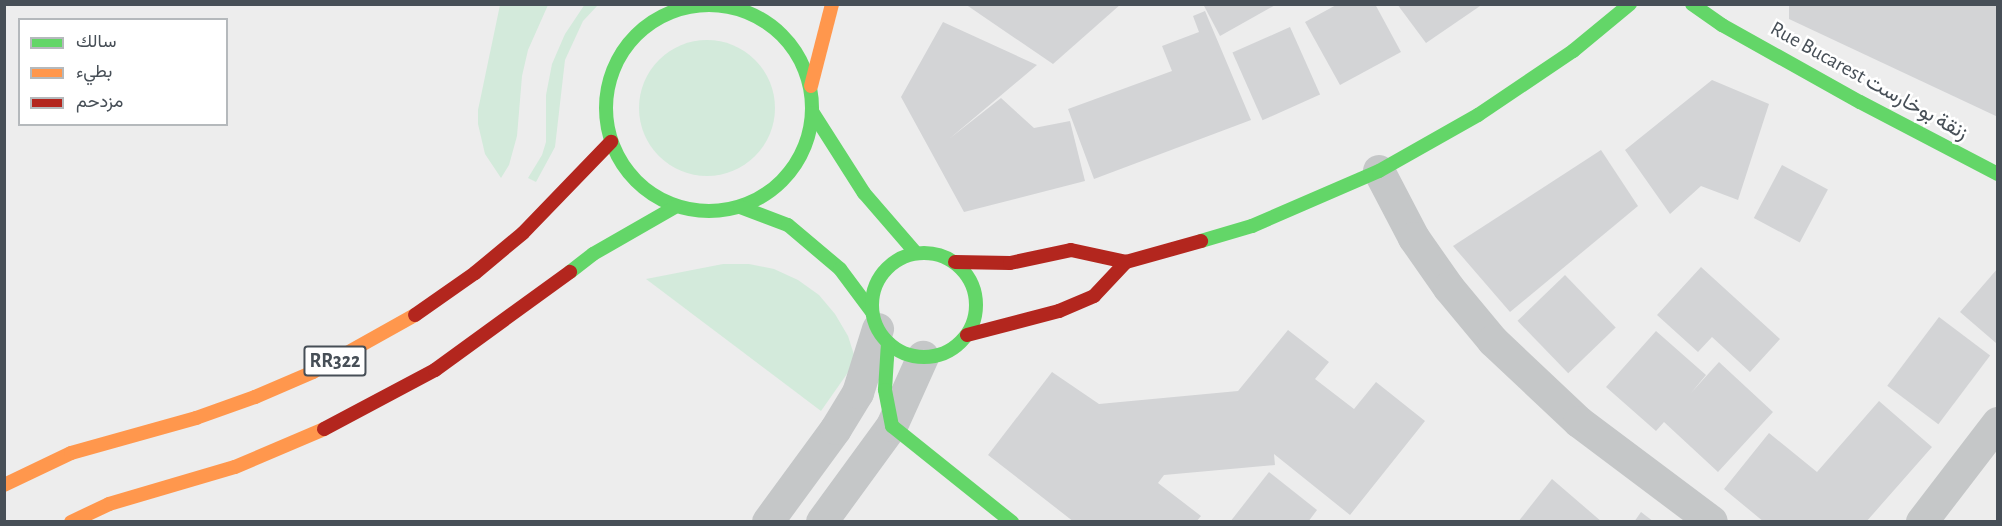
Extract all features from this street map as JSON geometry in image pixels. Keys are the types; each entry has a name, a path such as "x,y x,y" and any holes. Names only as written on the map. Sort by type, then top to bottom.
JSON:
{"street":[{"path":"811,86 796,52 785,37 763,19 736,8 708,4 676,10 647,25 624,48 610,77 608,88 605,110 610,142 631,178 646,192 675,207 708,212 740,207 769,193 792,171 807,144 813,113 811,86 832,4"},
{"path":"1012,522 892,426 873,296 878,280 887,267 901,258 916,253 930,253 954,262 1010,263 1071,250 1126,262 1252,226 1378,171 1478,115 1573,51 1629,4"},
{"name":"Rue Bucarest زنقة بوخارست","path":"1692,4 1722,25 1860,102 1998,174"},
{"path":"813,113 864,193 916,253"},
{"name":"RR322","path":"4,485 71,453 196,418 255,398 369,343 423,310 475,273 531,226 610,142"},
{"path":"1378,171 1414,238 1449,288 1493,341 1579,422 1712,522"},
{"name":"RR322","path":"71,522 109,504 234,467 304,439 370,406 435,370 593,254 675,207"},
{"path":"740,207 788,225 840,269 879,328 905,353 923,357 940,355 955,347 967,335 974,320 976,304 974,288 966,273 954,262"},
{"path":"967,335 1059,311 1094,296 1126,262"},
{"path":"768,522 837,429 858,393 879,328"},
{"path":"822,522 892,426 923,357"},
{"path":"1922,522 1998,423"}],"green space":[{"path":"585,4 598,5 583,21 565,60 555,147 536,182 528,178 542,155 546,142 546,95 552,64 565,34"},
{"path":"500,5 548,5 528,50 522,76 517,136 509,165 501,178 485,154 478,124 478,110"},
{"path":"707,40 733,45 745,51 755,60 764,70 770,82 775,108 770,134 764,146 755,156 745,165 733,171 707,176 681,171 669,165 659,156 650,146 644,134 639,108 644,82 650,70 659,60 669,51 681,45"},
{"path":"723,264 749,264 774,269 798,280 819,295 835,314 848,336 856,361 821,411 646,279"}],"building":[{"path":"965,4 1121,4 1053,64"},
{"path":"1203,4 1277,4 1220,36"},
{"path":"1338,4 1375,4 1401,52 1340,85 1305,22"},
{"path":"1397,4 1483,4 1426,43"},
{"path":"1789,4 1998,4 1998,117 1789,19"},
{"path":"1205,11 1251,120 1094,179 1068,109 1172,71 1162,46 1199,32 1193,16"},
{"path":"943,22 1037,65 949,139 1001,98 1034,128 1070,121 1085,181 964,212 901,97"},
{"path":"1290,27 1320,95 1263,120 1232,53"},
{"path":"1712,80 1769,104 1738,200 1701,186 1670,214 1625,150"},
{"path":"1601,150 1638,206 1510,312 1453,246"},
{"path":"1782,165 1828,189 1800,242 1754,218"},
{"path":"1701,267 1780,339 1750,372 1712,337 1698,352 1657,315"},
{"path":"1998,268 1998,340 1996,343 1960,312"},
{"path":"1565,275 1616,328 1568,373 1518,321"},
{"path":"1939,317 1990,356 1938,424 1887,386"},
{"path":"1288,330 1329,362 1315,379 1354,409 1376,382 1425,421 1350,515 1274,454 1275,465 1164,475 1158,483 1201,516 1196,522 1074,522 988,455 1052,372 1099,404 1238,391"},
{"path":"1656,331 1706,375 1691,393 1719,362 1773,412 1718,472 1664,422 1656,431 1606,387"},
{"path":"1879,401 1932,447 1866,522 1764,522 1724,489 1769,433 1817,472"},
{"path":"1269,472 1317,510 1308,522 1230,522"},
{"path":"1552,479 1602,522 1518,522"},
{"path":"1641,512 1654,522 1634,522"}],"traffic: fast":[{"path":"1201,241 1252,226 1379,171 1478,115 1573,51 1630,4"},
{"path":"1692,4 1722,25 1860,102 1998,174"},
{"path":"699,5 719,5 739,9 758,17 782,35 795,51 804,68 812,98 812,108 808,138 804,148 795,165 782,181 758,199 739,207 719,211 699,211 679,207 660,199 644,188 629,173 618,157 610,138 606,118 606,98 610,78 618,59 629,43 644,28 660,17 679,9 699,5"},
{"path":"813,113 864,193 916,253"},
{"path":"570,272 593,254 675,207"},
{"path":"740,207 788,225 840,269 872,312"},
{"path":"924,253 944,257 961,268 972,285 976,305 972,325 961,342 944,353 924,357 904,353 887,342 876,325 872,305 876,285 887,268 904,257 924,253"},
{"path":"888,343 885,390 892,426 1012,522"}],"traffic: slow":[{"path":"811,86 832,4"},
{"path":"4,485 71,453 196,418 255,397 313,372 415,315"},
{"path":"71,522 109,504 235,467 324,429"}],"traffic: jam":[{"path":"415,315 475,273 523,233 611,142"},
{"path":"955,262 1010,263 1071,250 1126,262 1201,241"},
{"path":"967,335 1059,311 1094,296 1126,262"},
{"path":"324,429 435,370 570,272"}]}
